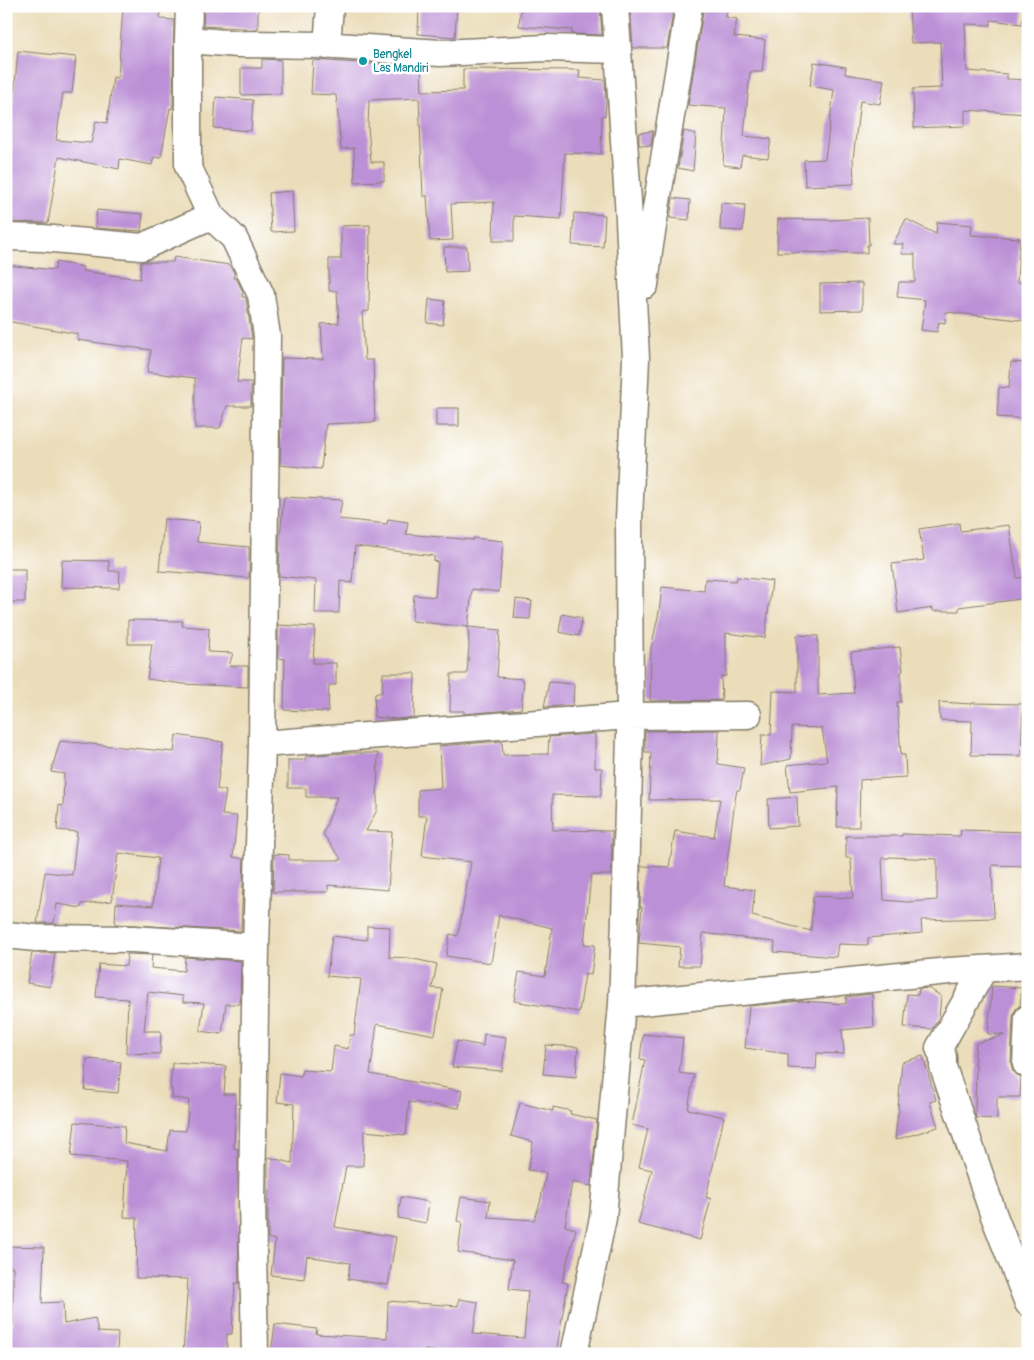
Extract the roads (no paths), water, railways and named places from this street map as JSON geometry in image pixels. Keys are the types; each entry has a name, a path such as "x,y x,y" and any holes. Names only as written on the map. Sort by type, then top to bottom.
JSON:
{"street":[{"path":"189,6 188,166 211,216 234,238 261,296 267,336 262,744 256,947 252,1198 255,1354"},
{"path":"327,46 330,6"},
{"path":"615,6 636,358"},
{"path":"574,1354 603,1218 622,1004 630,716 629,520 636,358 649,251 690,6"},
{"path":"188,40 440,53 546,48 618,50"},
{"path":"6,237 42,238 142,247 211,216"},
{"path":"262,744 630,716 748,715"},
{"path":"6,935 36,938 133,939 256,947"},
{"path":"622,1004 950,971 1028,966"},
{"path":"984,969 939,1048 943,1067 994,1216 1028,1303"},
{"path":"1026,1064 1028,1018"}],"place":[{"name":"Bengkel Las Mandiri","path":"363,61"}]}
